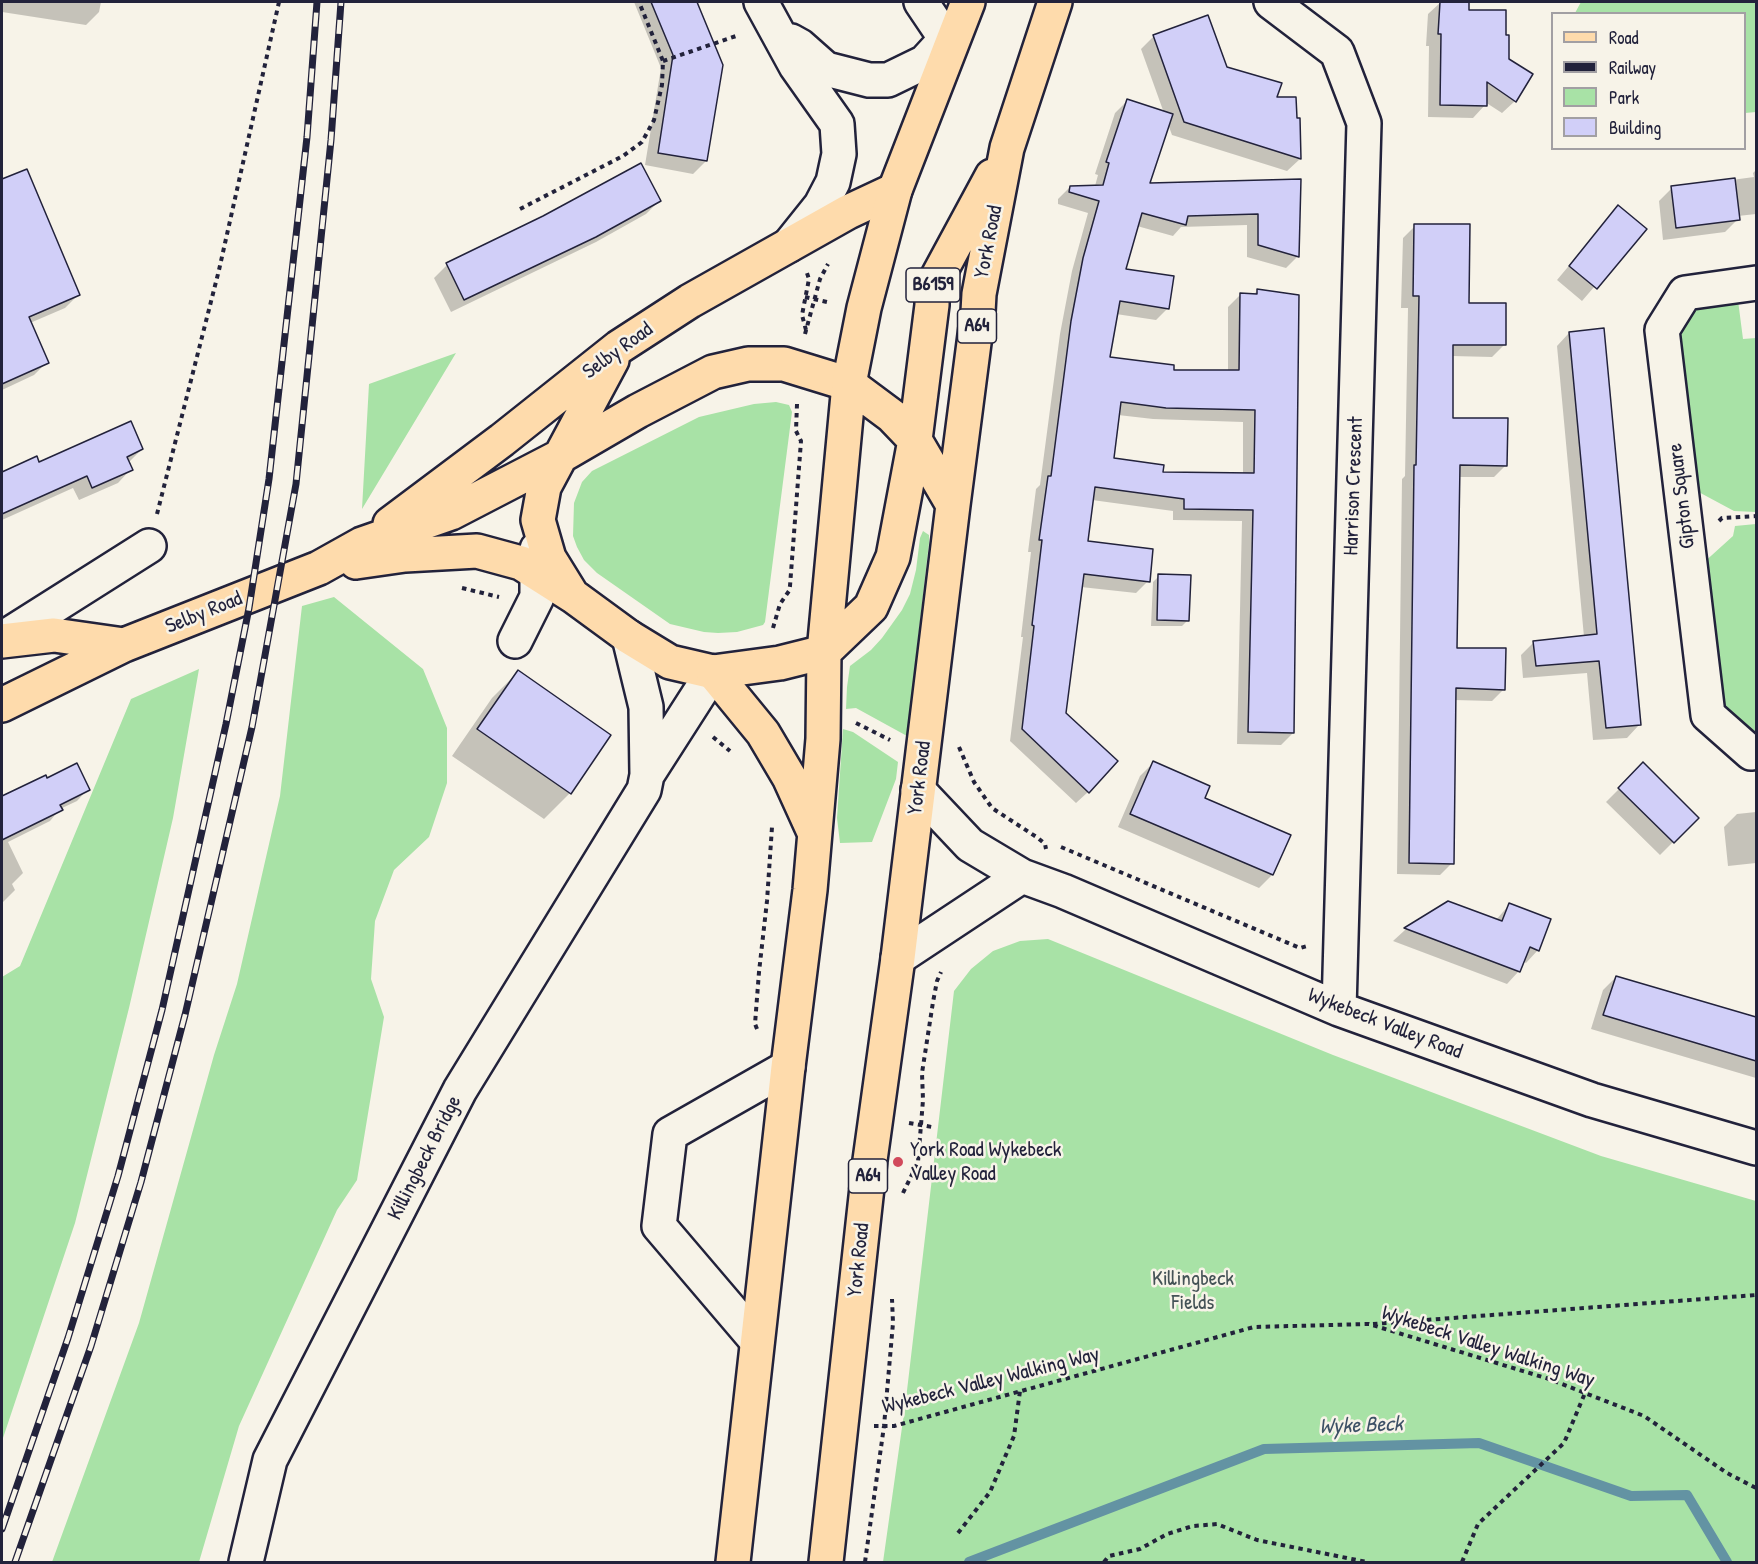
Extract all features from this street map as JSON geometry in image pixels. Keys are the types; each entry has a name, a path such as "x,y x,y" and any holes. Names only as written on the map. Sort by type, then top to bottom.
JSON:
{"main road":[{"name":"York Road","path":"826,1563 870,1160 898,958 979,294 1007,148 1056,2"},
{"path":"733,1563 815,834 824,718 824,652 849,384 864,308 895,190 955,28"},
{"name":"B6159","path":"824,652 871,607 893,557 915,440 932,305 932,287 1007,148"},
{"name":"Selby Road","path":"2,705 124,645 319,568 363,544 502,440 619,347 690,302 788,246 848,212 895,190"},
{"path":"573,596 549,558 538,520 544,487 619,347"},
{"name":"Selby Road","path":"363,544 451,513 559,457 638,411 713,372 748,364 784,364 849,384 892,416 915,440 953,505"},
{"name":"Selby Road","path":"319,568 405,555 477,551 520,563 536,572 670,662 713,672 780,663 824,652"},
{"name":"Selby Road","path":"2,640 54,635 124,645"},
{"path":"713,672 763,733 789,777 815,834"}],"street":[{"path":"770,19 826,69 869,80 888,80 925,62 955,28 921,2"},
{"name":"Harrison Crescent","path":"1271,2 1337,52 1364,123 1339,1009"},
{"path":"770,19 796,66 837,124 839,154 833,182 821,205 788,246"},
{"name":"Gipton Square","path":"1756,283 1685,292 1662,330 1708,715 1751,753 1756,752"},
{"path":"515,641 537,597 538,520"},
{"path":"2,640 149,546"},
{"name":"Killingbeck Bridge","path":"246,1563 270,1460 385,1235 460,1090 644,790 647,775 646,707 630,637"},
{"name":"Killingbeck Bridge","path":"647,775 713,672"},
{"name":"Wykebeck Valley Road","path":"918,790 970,845 1028,878 1339,1009 1592,1100 1756,1148"},
{"path":"898,958 1028,878"},
{"path":"757,1341 659,1226 670,1134 788,1067"}],"path":[{"path":"149,546 219,270 279,2"},
{"path":"520,209 623,156 642,142 654,120 662,85 663,61 639,2"},
{"path":"663,61 770,19"},
{"path":"780,604 790,586 801,441 796,431"},
{"path":"460,588 531,608"},
{"path":"824,718 854,721 895,742 959,747"},
{"path":"713,737 737,757"},
{"path":"958,739 959,747 974,782 992,808 1045,844 1047,852 1028,878"},
{"path":"755,1024 772,819"},
{"path":"1061,847 1300,948 1317,940"},
{"path":"902,1196 918,1161 923,1100 922,1074 937,981 942,971"},
{"path":"909,1123 932,1127"},
{"path":"865,1563 884,1426 893,1323 892,1288"},
{"path":"1369,1324 1756,1296"},
{"name":"Wykebeck Valley Walking Way","path":"840,1424 894,1426 1254,1327 1369,1324 1549,1379 1644,1416 1727,1473 1756,1488"},
{"path":"958,1533 990,1491 1014,1436 1020,1391"},
{"path":"1462,1563 1478,1524 1564,1443 1585,1393"},
{"path":"1104,1563 1109,1556 1140,1549 1167,1534 1193,1526 1217,1524 1257,1540 1367,1563"}],"green space":[{"path":"1581,2 1756,2 1756,112 1746,113 1746,12 1576,12"},
{"path":"1736,285 1743,339 1756,338 1756,512 1734,511 1680,482 1662,330 1685,293"},
{"path":"456,353 362,509 369,384"},
{"path":"776,402 789,405 792,412 763,625 737,632 718,633 670,624 597,573 584,560 573,536 574,503 582,482 592,471 699,417 754,404"},
{"path":"1756,524 1756,752 1708,715 1691,574 1733,536 1735,526"},
{"path":"923,531 929,535 929,543 907,736 856,708 846,709 847,687 850,666 882,638 902,610 910,594"},
{"path":"334,597 423,669 447,728 447,783 429,837 394,870 375,921 371,979 384,1017 357,1180 337,1210 239,1426 199,1562 52,1562 139,1323 214,1055 237,984 280,796 302,606"},
{"path":"199,669 173,818 129,1008 75,1223 2,1441 2,977 20,966 131,699"},
{"path":"843,729 853,732 898,762 896,779 872,842 840,843 837,818"},
{"name":"Killingbeck Fields","path":"1048,939 1333,1055 1601,1156 1756,1201 1756,1562 883,1562 906,1399 954,991 971,969 993,951 1020,941"}],"building":[{"path":"651,2 697,2 723,65 707,161 658,153 673,55"},
{"path":"1440,2 1469,2 1469,10 1506,10 1509,59 1533,74 1516,102 1487,82 1487,106 1440,105 1441,34 1438,34"},
{"path":"1208,15 1227,67 1282,83 1277,97 1296,97 1297,118 1300,118 1301,159 1184,122 1153,35"},
{"path":"1127,99 1173,114 1150,183 1301,179 1299,257 1258,245 1258,214 1188,216 1186,225 1142,213 1126,269 1174,276 1169,309 1120,301 1110,357 1174,365 1174,370 1239,370 1240,293 1257,294 1257,289 1299,295 1294,733 1248,732 1253,510 1184,509 1184,499 1095,487 1088,541 1153,549 1150,582 1084,574 1066,713 1118,761 1089,793 1022,729 1042,540 1039,540 1048,476 1051,476 1071,321 1083,258 1099,201 1069,192 1070,186 1103,185 1109,163 1106,162","holes":["1121,402 1166,408 1255,410 1254,473 1163,472 1164,465 1114,458"]},
{"path":"641,163 661,201 596,237 464,300 446,263 543,216"},
{"path":"27,169 80,295 29,317 49,363 2,384 2,179"},
{"path":"1735,178 1740,220 1676,228 1671,186"},
{"path":"1618,205 1647,229 1597,289 1569,266"},
{"path":"1414,224 1470,224 1469,303 1506,303 1506,345 1453,345 1453,418 1508,418 1507,466 1460,465 1457,648 1506,648 1505,690 1456,688 1454,864 1409,863 1414,465 1416,465 1419,296 1413,296"},
{"path":"1604,328 1641,725 1606,728 1599,661 1536,666 1533,641 1597,634 1569,332"},
{"path":"131,421 143,449 127,457 133,470 92,488 87,476 2,514 2,472 37,456 39,462"},
{"path":"1158,574 1191,575 1189,621 1157,620"},
{"path":"518,670 611,735 571,794 477,729"},
{"path":"1153,761 1210,786 1205,798 1291,835 1273,875 1130,814"},
{"path":"1643,762 1699,818 1674,843 1618,788"},
{"path":"77,763 90,790 60,805 63,810 2,840 2,796"},
{"path":"1448,901 1502,921 1509,903 1551,919 1539,951 1530,947 1520,972 1404,928"},
{"path":"1616,976 1756,1017 1756,1061 1603,1015"}],"waterway":[{"name":"Wyke Beck","path":"969,1562 1264,1449 1479,1443 1631,1496 1687,1495 1727,1562"}],"railway":[{"path":"2,1529 68,1338 118,1176 162,1010 226,724 249,608 269,479 307,137 317,2"},
{"path":"15,1562 91,1346 141,1182 185,1015 252,727 296,484 331,140 341,2"}],"place":[{"name":"York Road Wykebeck Valley Road","path":"898,1162"}]}
